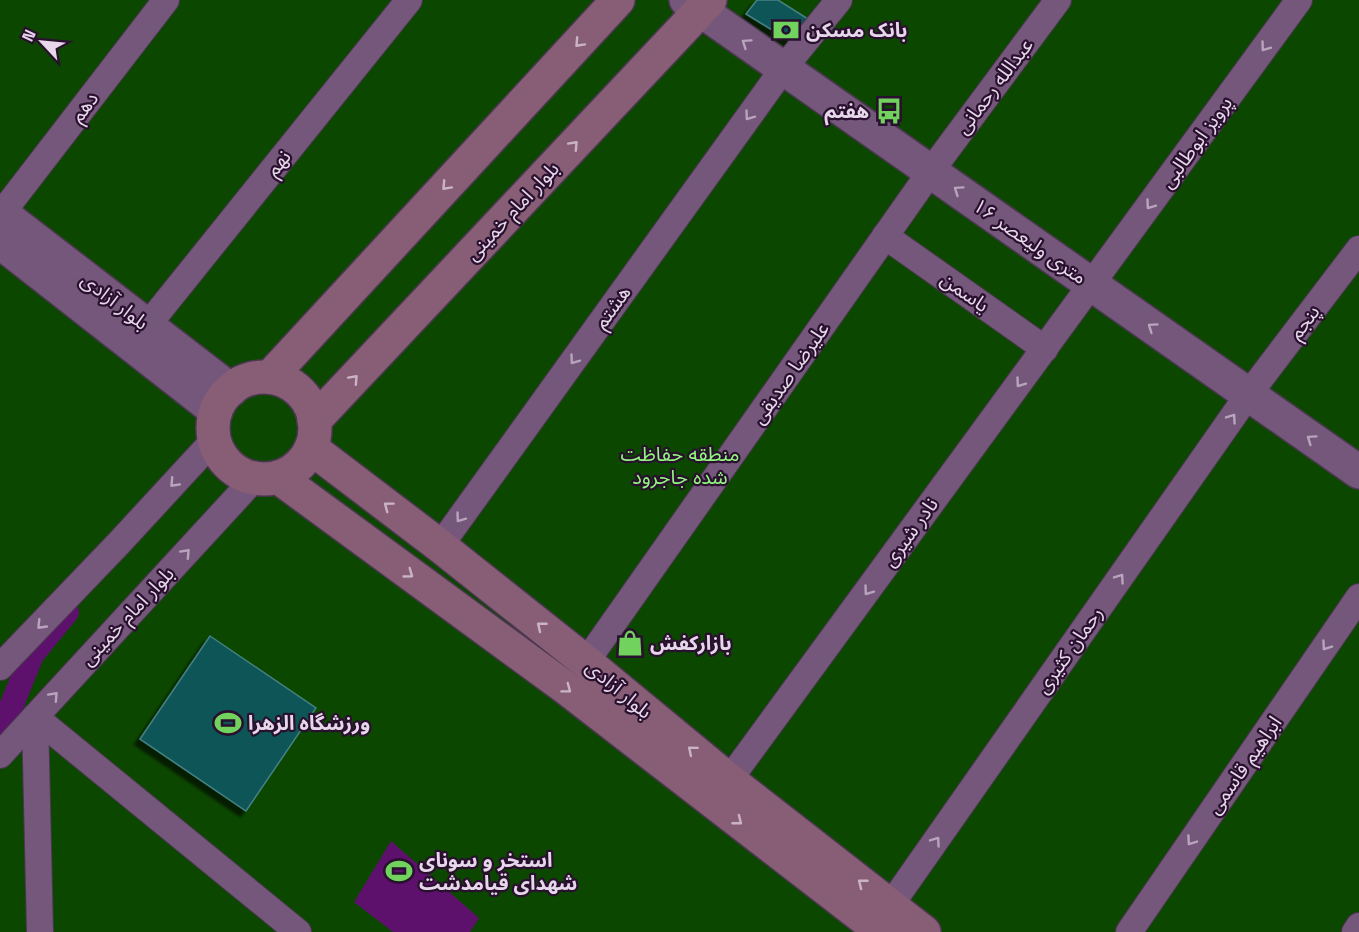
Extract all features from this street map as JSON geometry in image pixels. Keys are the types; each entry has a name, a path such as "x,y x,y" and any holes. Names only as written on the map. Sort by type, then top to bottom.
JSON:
{"main road":[{"path":"270,378 618,0"},
{"name":"بلوار امام خمینی","path":"313,435 698,4"},
{"path":"256,378 270,378 294,387 304,397 311,408 313,435 297,466 288,473 266,478 241,474 221,455 220,414 242,382 256,378"},
{"name":"بلوار آزادی","path":"313,435 440,546 729,780 886,919"},
{"name":"بلوار آزادی","path":"266,478 566,688 886,919 924,932"}],"street":[{"name":"دهم","path":"1,222 166,0"},
{"name":"نهم","path":"147,326 410,0"},
{"name":"هشتم","path":"440,546 783,69 839,0"},
{"name":"عبدالله رحمانی","path":"931,171 1058,0"},
{"name":"پرویز ابوطالبی","path":"1092,285 1299,0"},
{"name":"۱۶ متری ولیعصر","path":"698,4 783,69 1359,472"},
{"name":"علیرضا صدیقی","path":"586,662 931,171"},
{"name":"بلوار آزادی","path":"1,222 147,326 220,414"},
{"name":"بلوار آزادی","path":"1,222 220,414"},
{"name":"یاسمن","path":"885,236 1045,349"},
{"name":"پنجم","path":"1248,395 1359,249"},
{"name":"نادر شیری","path":"729,780 1092,285"},
{"name":"رحمان کثیری","path":"886,919 1248,395"},
{"path":"0,667 119,543 220,414"},
{"name":"بلوار امام خمینی","path":"0,755 266,478"},
{"name":"ابراهیم قاسمی","path":"1129,932 1359,597"},
{"path":"35,717 40,932"},
{"path":"35,717 298,932"},
{"path":"1354,932 1359,926"}],"green space":[{"name":"منطقه حفاظت شده جاجرود","path":"0,0 1359,0 1359,932 0,932"}],"shaded area":[{"name":"استخر و سونای شهدای قیامدشت","path":"391,841 479,918 470,932 393,932 354,902"}],"building":[{"name":"بانک مسکن","path":"757,0 778,0 808,19 790,41 746,14"},
{"name":"ورزشگاه الزهرا","path":"210,636 316,708 246,811 140,739"}],"waterway":[{"path":"0,734 32,655 67,612"}],"place":[{"name":"بانک مسکن","path":"786,30"},
{"name":"هفتم","path":"889,111"},
{"name":"بازارکفش","path":"630,643"},
{"name":"ورزشگاه الزهرا","path":"228,723"},
{"name":"استخر و سونای شهدای قیامدشت","path":"399,871"}]}
